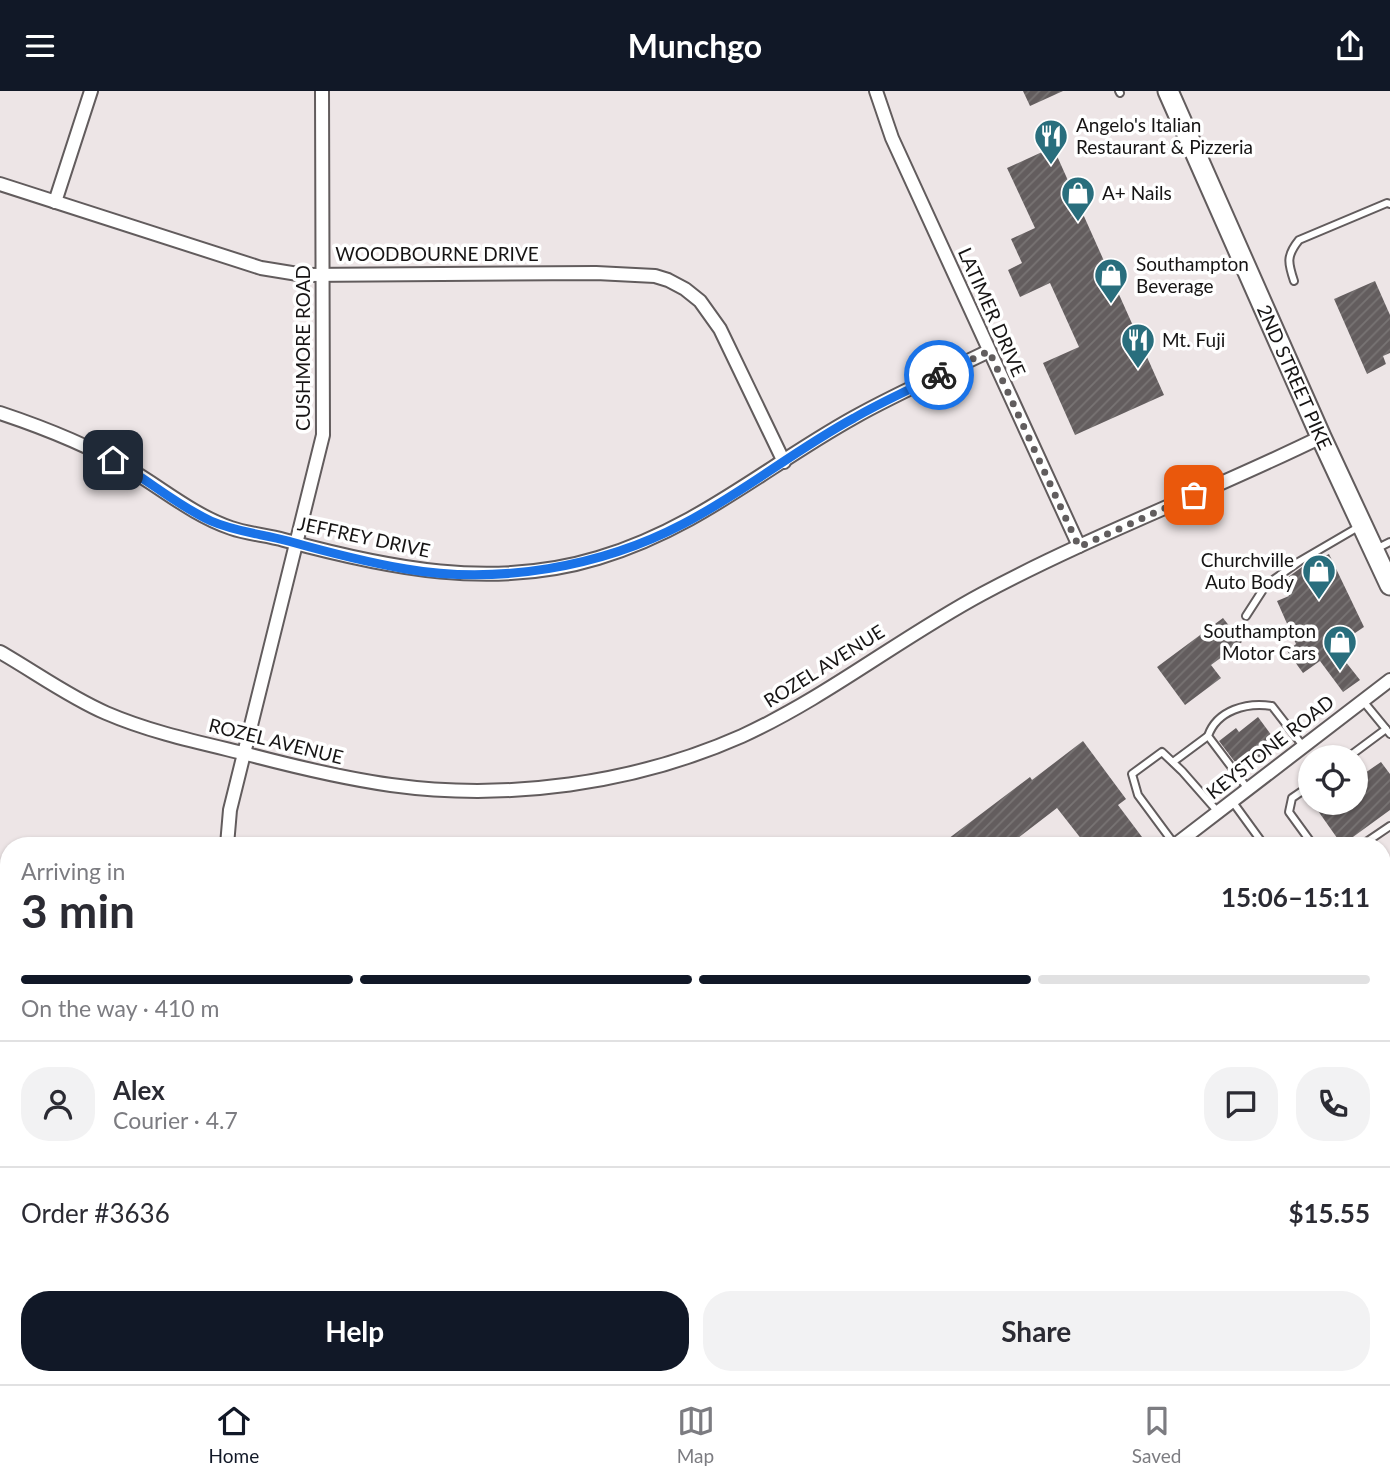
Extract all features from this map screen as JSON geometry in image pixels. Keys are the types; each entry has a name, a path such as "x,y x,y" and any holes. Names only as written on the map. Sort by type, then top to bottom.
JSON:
{"main road":[{"name":"2ND STREET PIKE","path":"1168,91 1362,525 1382,546 1388,573"}],"street":[{"path":"55,202 91,91"},
{"name":"CUSHMORE ROAD","path":"228,837 230,810 323,435 321,91"},
{"name":"LATIMER DRIVE","path":"876,91 892,138 1079,547"},
{"name":"WOODBOURNE DRIVE","path":"0,184 261,268 295,274 596,273 655,276 668,280 685,289 700,302 720,329 784,462"},
{"name":"JEFFREY DRIVE","path":"0,413 40,426 95,450 212,521 235,530 339,555 433,572 463,574 552,569 598,558 661,535 702,514 853,418 989,351"},
{"name":"ROZEL AVENUE","path":"0,652 76,699 129,722 244,754 394,786 451,790 541,787 629,772 693,754 781,717 821,695 934,620 982,594 1321,437"},
{"name":"KEYSTONE ROAD","path":"1304,745 1390,680"},
{"name":"KEYSTONE ROAD","path":"1185,837 1298,750"}],"lane":[{"path":"1294,281 1288,262 1293,247 1300,240 1390,204"},
{"path":"1246,617 1266,585 1300,561 1362,525"},
{"path":"1363,700 1388,732 1368,745"},
{"path":"1173,762 1208,736 1223,714 1258,703 1272,706 1302,745"},
{"path":"1208,736 1248,789"},
{"path":"1169,837 1138,795 1132,774 1162,752 1218,811"},
{"path":"1298,794 1292,798 1289,812 1307,837"},
{"path":"1232,801 1258,837"},
{"path":"1374,837 1390,826"}],"building":[{"path":"1023,91 1063,91 1030,106"},
{"path":"1053,147 1164,395 1075,435 1043,363 1079,347 1050,283 1020,297 1008,270 1022,263 1011,239 1035,228 1007,168"},
{"path":"1375,281 1390,315 1390,353 1383,356 1386,364 1367,374 1334,299"},
{"path":"1329,554 1364,627 1334,647 1360,680 1343,692 1320,661 1303,673 1287,651 1296,644 1277,601 1289,596 1280,583 1302,567"},
{"path":"1223,618 1242,642 1211,665 1221,678 1185,705 1157,667"},
{"path":"1258,717 1278,744 1241,770 1219,741 1236,728 1239,732"},
{"path":"1083,741 1126,799 1118,805 1142,837 1080,837 1057,808 1019,837 951,837 1030,777 1032,780"},
{"path":"1381,762 1390,774 1390,810 1353,837 1336,837 1321,815 1368,815 1368,771"}],"way so far":[{"path":"939,375 989,351 1079,547 1194,495"}],"place":[{"name":"Angelo's Italian Restaurant & Pizzeria","path":"1051,166"},
{"name":"A+ Nails","path":"1078,223"},
{"name":"Southampton Beverage","path":"1111,305"},
{"name":"Mt. Fuji","path":"1138,370"},
{"name":"Churchville Auto Body","path":"1319,601"},
{"name":"Southampton Motor Cars","path":"1340,672"}],"route":[{"path":"113,460 212,521 247,533 407,569 463,574 552,569 620,551 682,525 853,418 939,375"}]}
